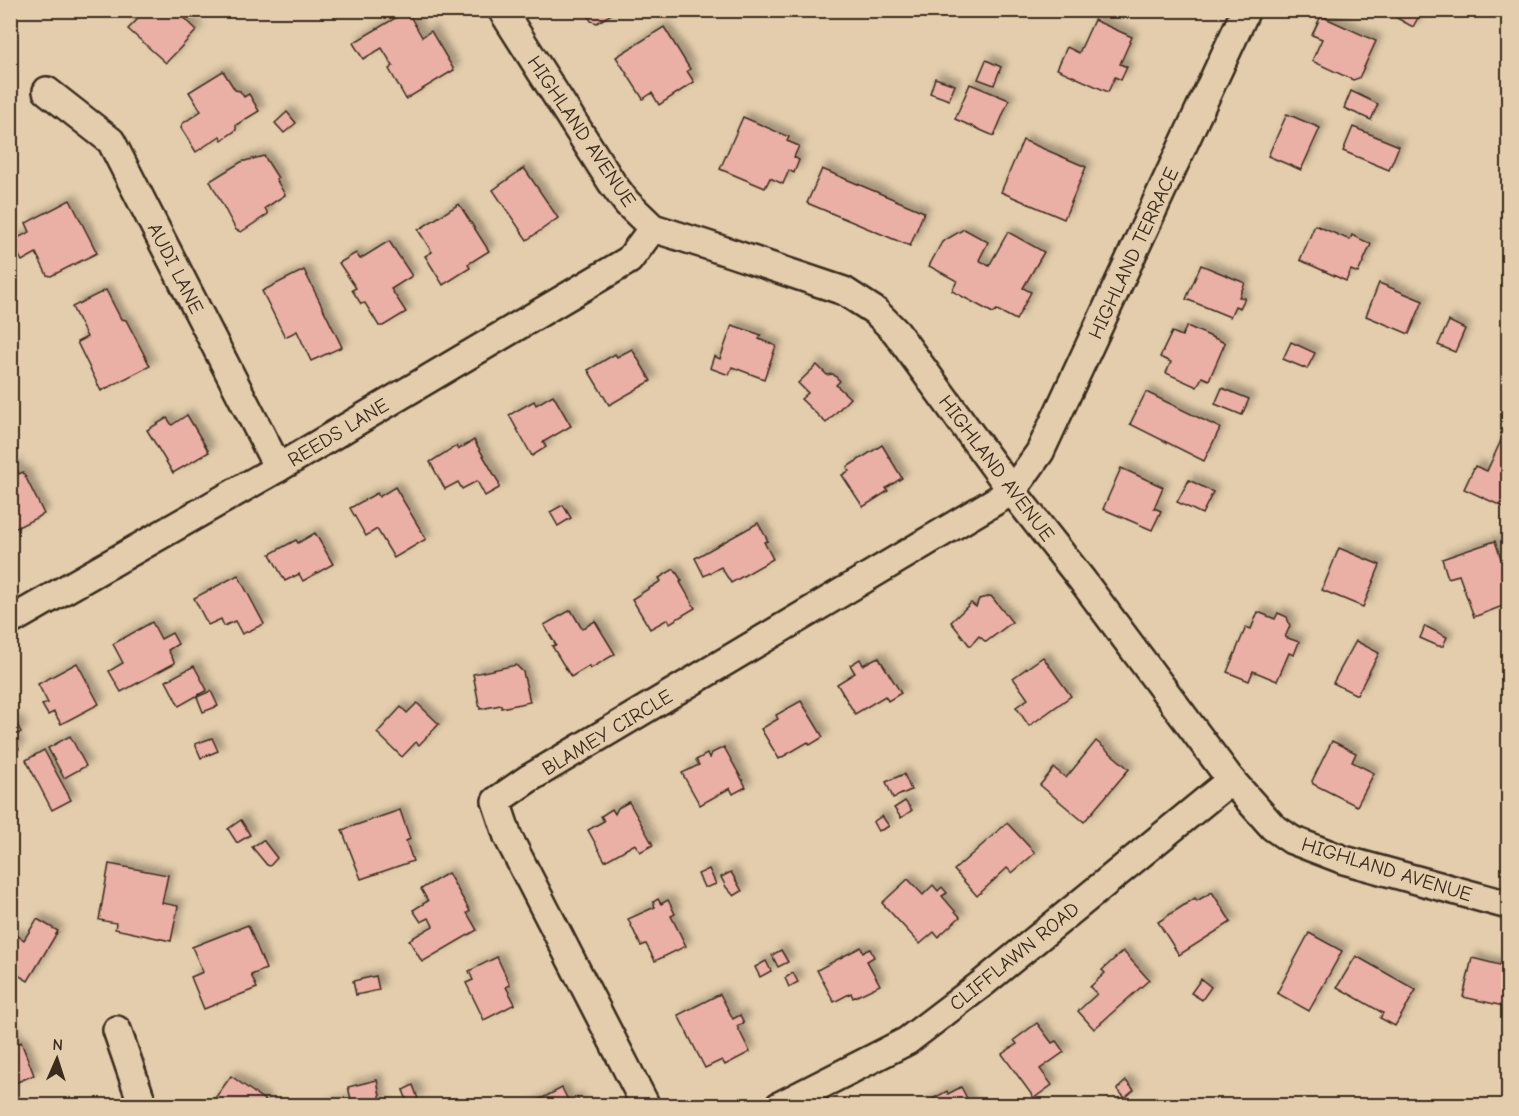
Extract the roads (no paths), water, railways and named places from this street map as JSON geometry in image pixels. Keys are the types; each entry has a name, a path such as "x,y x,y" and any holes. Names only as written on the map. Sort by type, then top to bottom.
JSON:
{"street":[{"name":"HIGHLAND AVENUE","path":"502,10 612,183 627,203 653,228 844,291 875,311 896,332 1012,491 1082,580 1231,780 1273,827 1292,840 1344,860 1509,905"},
{"name":"HIGHLAND TERRACE","path":"1012,491 1040,452 1246,10"},
{"name":"AUDI LANE","path":"47,91 111,141 279,468"},
{"name":"REEDS LANE","path":"10,621 279,468 629,260 653,228"},
{"name":"BLAMEY CIRCLE","path":"646,1106 508,837 496,801 528,779 1012,491"},
{"name":"CLIFFLAWN ROAD","path":"779,1106 907,1041 983,983 1231,780"},
{"path":"117,1030 143,1106"}]}
